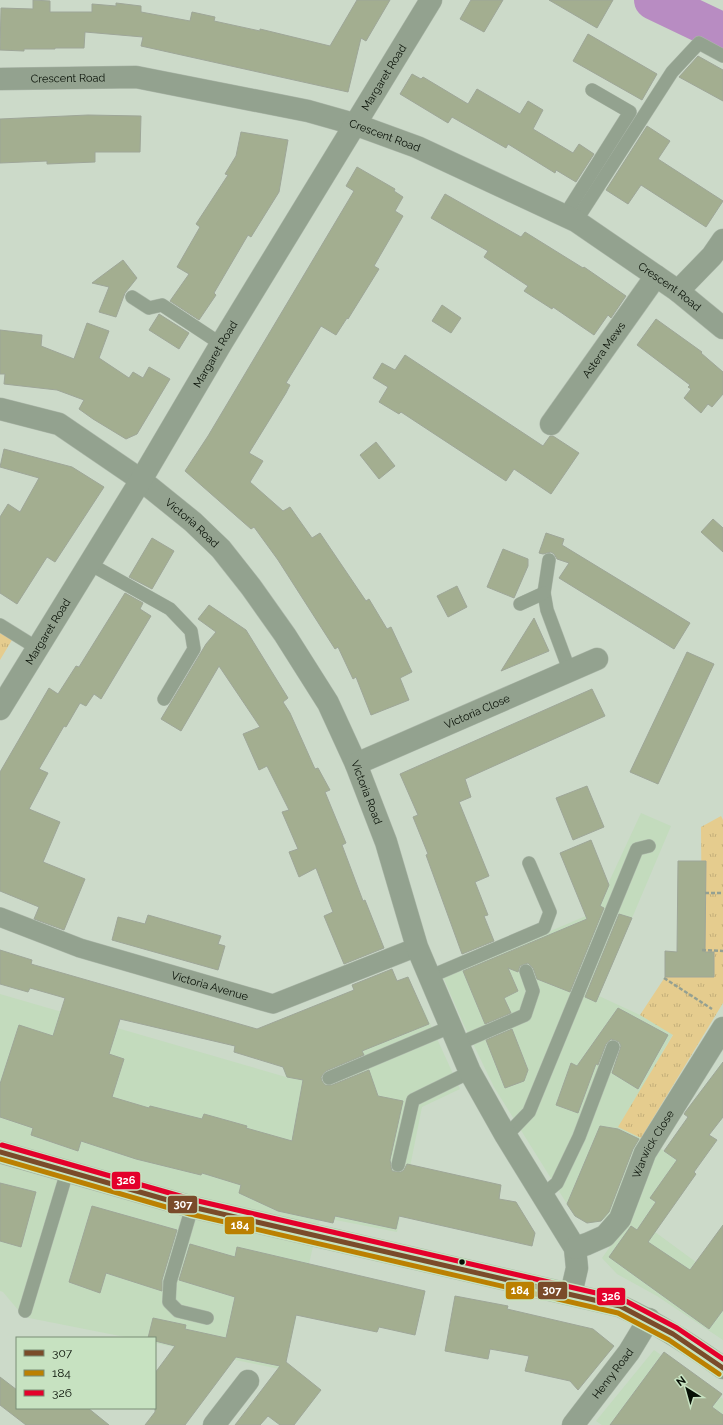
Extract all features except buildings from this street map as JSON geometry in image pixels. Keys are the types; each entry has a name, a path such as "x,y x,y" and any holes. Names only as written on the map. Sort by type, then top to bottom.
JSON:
{"main road":[{"path":"0,1152 192,1207 620,1306 649,1319 694,1347 723,1368"}],"street":[{"name":"Margaret Road","path":"0,709 88,563 141,480 221,344 430,0"},
{"name":"Crescent Road","path":"0,79 136,77 308,111 354,124 417,147 571,218 678,291 723,328"},
{"path":"678,291 712,256 723,240"},
{"name":"Astera Mews","path":"551,424 656,276"},
{"name":"Victoria Road","path":"0,409 59,424 141,480 193,522 221,549 285,634 328,702 356,764 386,842 418,947 429,977 470,1072 506,1136 575,1248 577,1268 571,1294"},
{"name":"Victoria Close","path":"356,764 597,659"},
{"name":"Victoria Avenue","path":"0,917 80,948 273,1004 418,947"},
{"name":"Warwick Close","path":"575,1248 605,1236 620,1219 645,1153 720,1020"},
{"name":"Henry Road","path":"574,1425 629,1352 649,1319"},
{"path":"214,1425 248,1381"}],"lane":[{"path":"571,218 672,72 699,43 723,56"},
{"path":"571,218 630,112 592,90"},
{"path":"132,297 149,308 162,305 221,344"},
{"path":"549,560 544,593 547,610 570,672"},
{"path":"88,563 170,610 191,631 194,649 164,699"},
{"path":"520,604 544,593"},
{"path":"0,625 37,648"},
{"path":"506,1136 529,1112 637,849 649,846"},
{"path":"429,977 544,928 550,912 530,863"},
{"path":"329,1078 454,1035 525,1015 533,991 526,971"},
{"path":"543,1195 557,1183 579,1137 613,1047"},
{"path":"398,1165 413,1100 470,1072"},
{"path":"25,1310 67,1172"},
{"path":"192,1207 170,1282 170,1302 178,1311 207,1318"}],"path":[{"path":"705,893 723,893"},
{"path":"702,950 723,951"},
{"path":"664,978 720,1020"}],"shaded area":[{"path":"641,813 671,826 599,996 640,1015 673,1034 619,1127 641,1138 632,1155 612,1211 606,1218 599,1222 587,1223 575,1216 494,1087 463,1023 443,977 595,912"},
{"path":"0,994 286,1077 282,1065 422,1006 460,1089 422,1107 397,1232 320,1217 284,1370 156,1343 156,1337 125,1337 24,1317 3,1292 0,1291"},
{"path":"660,1148 696,1174 655,1232 723,1282 723,1340 657,1296 617,1274 602,1258 629,1220 643,1176"},
{"path":"654,1350 723,1399 723,1425 602,1425 596,1421"}],"green space":[{"path":"0,633 12,640 0,660"},
{"path":"721,816 723,820 723,1003 641,1138 618,1127 673,1035 640,1015 665,977 714,977 714,952 702,952 701,827"}],"waterway":[{"path":"654,0 723,33"}],"transit line":[{"name":"326","path":"2,1145 194,1200 622,1299 677,1328 723,1359"},
{"name":"307","path":"0,1152 192,1207 620,1306 673,1334 723,1368"},
{"name":"184","path":"0,1159 190,1214 618,1313 669,1340 719,1374"}]}
